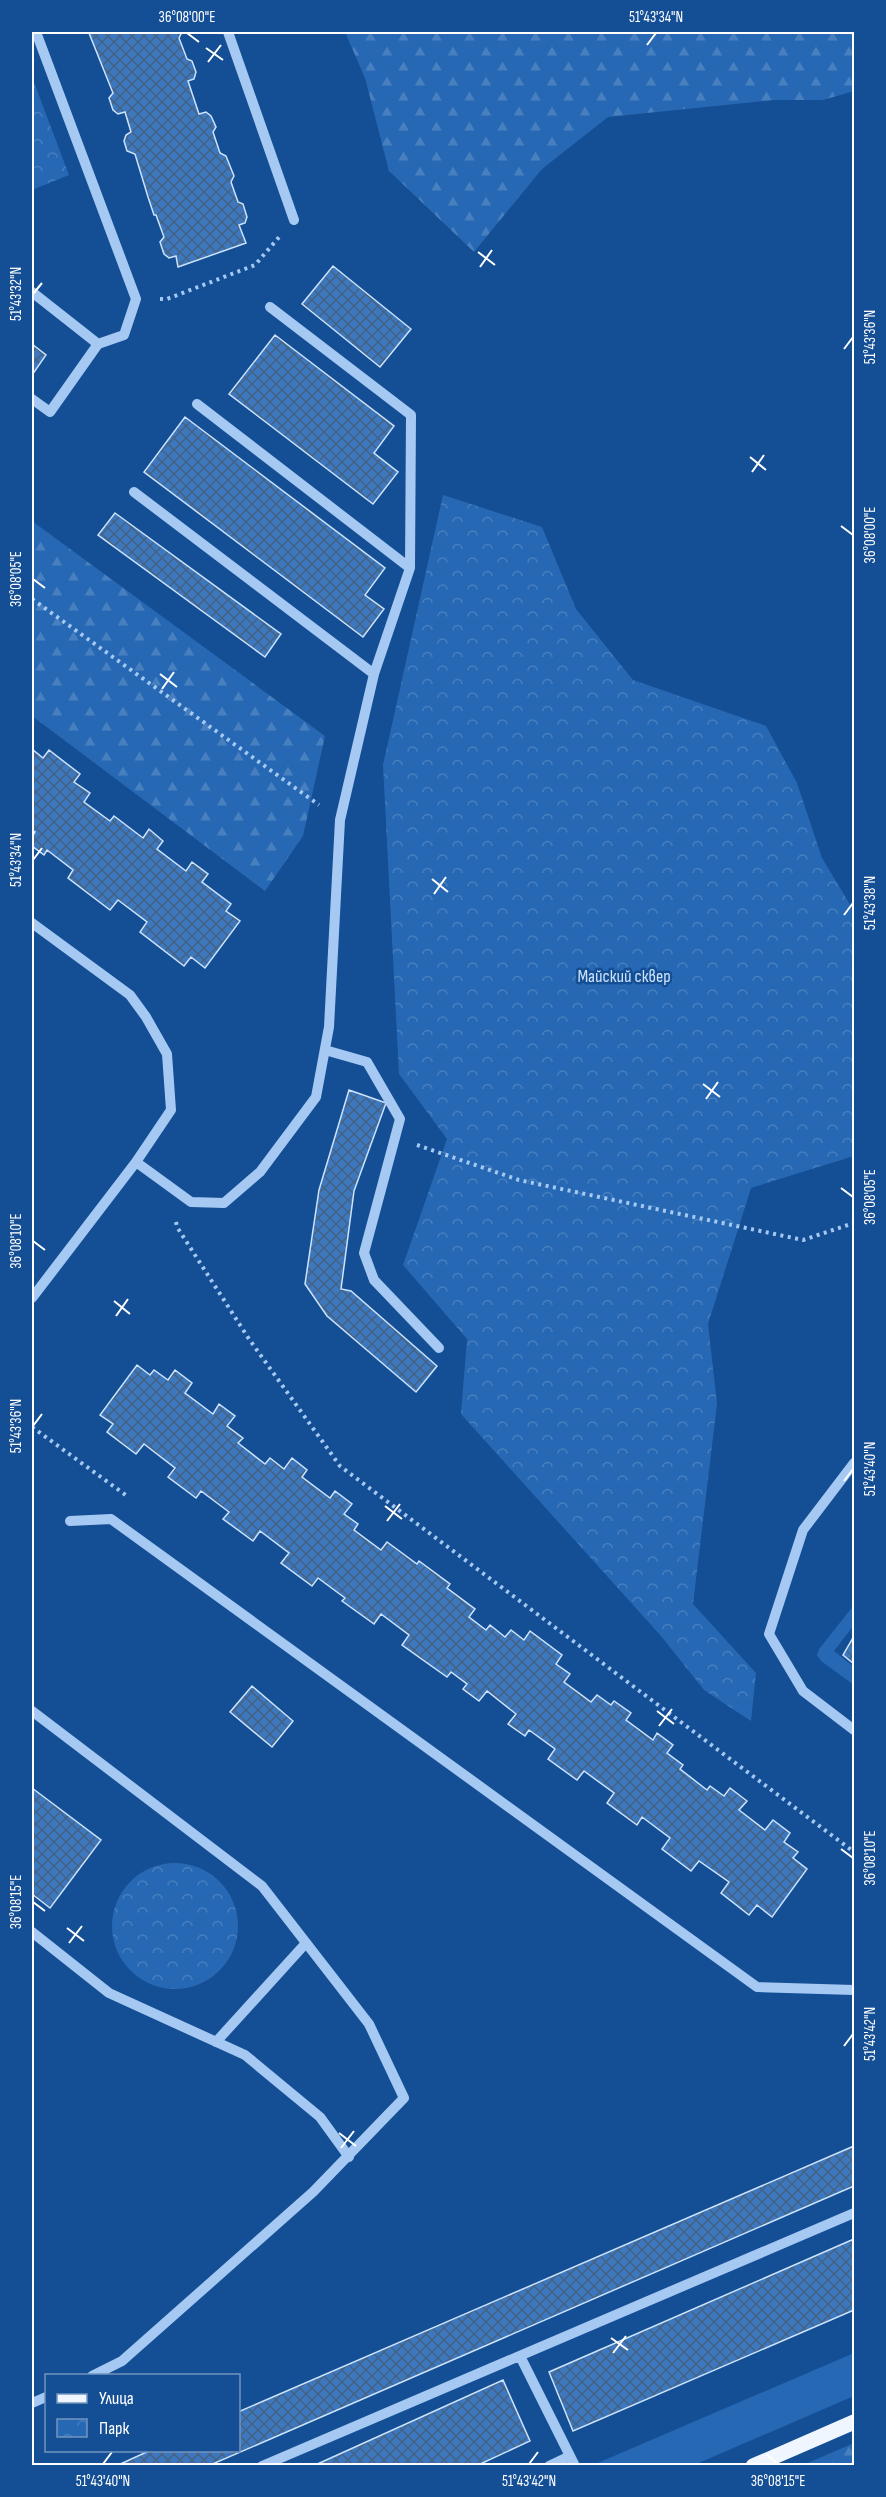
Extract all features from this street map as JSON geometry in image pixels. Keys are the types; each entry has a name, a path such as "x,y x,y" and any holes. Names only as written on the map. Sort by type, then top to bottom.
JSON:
{"main road":[{"path":"753,2466 855,2422"}],"lane":[{"path":"32,399 50,412 98,344 124,334 136,299 36,32"},
{"path":"228,32 294,220"},
{"path":"32,292 98,344"},
{"path":"136,1162 191,1202 224,1203 260,1172 316,1097 329,1027 340,820 374,674 410,568 411,415 270,307"},
{"path":"197,404 410,568"},
{"path":"134,492 374,674"},
{"path":"32,923 130,996 146,1017 168,1054 171,1110 136,1162 32,1298"},
{"path":"325,1050 367,1062 400,1119 364,1253 374,1280 439,1348"},
{"path":"855,1464 803,1530 769,1634 803,1691 855,1730"},
{"path":"70,1521 111,1519 757,1988 855,1990"},
{"path":"32,1711 262,1886 369,2024 404,2098 313,2192 122,2361 96,2374"},
{"path":"32,1932 109,1994 245,2055 320,2117 349,2157"},
{"path":"216,2042 306,1943"},
{"path":"262,2466 855,2213"},
{"path":"520,2356 572,2461 549,2466"}],"path":[{"path":"136,299 167,299 255,265 294,220"},
{"path":"32,599 340,820"},
{"path":"397,1137 519,1180 803,1240 855,1223"},
{"path":"168,1185 177,1227 249,1339 340,1466 855,1852"},
{"path":"32,1426 127,1496"}],"green space":[{"path":"345,32 854,32 854,91 823,100 774,100 608,117 542,169 474,252 389,171 365,78"},
{"path":"32,77 69,175 32,190"},
{"name":"Майский сквер","path":"443,495 542,527 576,609 633,680 766,726 797,783 822,858 854,911 854,1156 751,1188 708,1324 717,1404 693,1604 756,1673 751,1721 704,1690 661,1636 461,1414 467,1339 403,1265 447,1139 399,1074 383,765"},
{"path":"32,521 325,736 303,836 265,891 32,716"},
{"path":"854,1605 854,1625 834,1651 854,1667 854,1685 821,1661 817,1655 819,1649"},
{"path":"175,1863 199,1868 219,1882 233,1902 238,1926 233,1950 219,1970 199,1984 175,1989 151,1984 131,1970 117,1950 112,1926 117,1902 131,1882 151,1868"},
{"path":"854,2353 854,2396 694,2465 593,2465"},
{"path":"854,2443 854,2463 849,2466 803,2465"}],"building":[{"path":"182,32 179,38 187,59 192,61 196,72 194,79 188,81 199,114 206,112 211,116 216,127 213,132 220,153 226,156 234,176 231,182 238,202 243,204 247,217 245,223 239,225 246,243 178,267 176,256 169,258 164,254 160,242 164,237 156,215 154,215 135,154 127,151 124,141 126,135 131,132 125,112 118,114 113,110 109,98 113,93 89,33"},
{"path":"333,266 411,329 380,367 302,304"},
{"path":"275,335 394,426 374,453 398,472 373,504 229,394"},
{"path":"32,344 46,355 32,375"},
{"path":"185,417 385,568 365,595 384,609 363,637 144,472"},
{"path":"115,513 281,634 265,657 98,535"},
{"path":"32,749 43,758 49,750 80,774 74,782 90,793 84,802 110,821 114,816 143,838 149,829 163,841 157,849 186,871 192,862 208,874 202,882 231,904 226,911 240,921 205,968 191,957 184,966 140,932 147,922 118,900 110,910 68,878 73,870 47,850 44,855 32,846 32,837 35,832 32,830"},
{"path":"349,1090 386,1103 354,1191 341,1289 351,1291 437,1366 416,1392 327,1316 305,1284 319,1190"},
{"path":"137,1365 150,1375 154,1370 168,1380 175,1370 192,1383 185,1393 213,1414 219,1404 235,1416 227,1426 243,1438 238,1443 265,1464 270,1458 284,1469 292,1458 307,1470 302,1477 330,1498 335,1491 352,1504 344,1514 358,1524 354,1530 381,1550 387,1542 417,1564 419,1561 450,1584 447,1588 475,1609 469,1617 486,1630 490,1625 505,1637 511,1630 524,1640 530,1631 562,1655 556,1664 570,1674 564,1682 591,1702 597,1695 611,1705 614,1701 631,1713 626,1720 653,1740 657,1733 673,1745 667,1753 683,1765 680,1769 707,1790 710,1786 724,1796 730,1788 747,1801 739,1810 765,1830 773,1820 790,1833 784,1842 798,1852 793,1858 807,1869 772,1917 757,1905 749,1915 721,1893 729,1882 699,1861 691,1871 662,1849 670,1838 642,1817 637,1825 607,1803 614,1793 584,1771 577,1780 548,1759 555,1749 529,1730 525,1736 508,1724 516,1714 487,1691 479,1701 463,1689 467,1684 451,1672 447,1677 402,1645 409,1635 381,1614 374,1624 342,1601 345,1598 318,1578 312,1586 281,1563 289,1553 260,1531 253,1541 223,1519 229,1512 201,1491 196,1498 168,1477 175,1468 144,1444 136,1454 107,1432 113,1424 100,1415"},
{"path":"854,1636 854,1664 843,1655"},
{"path":"252,1686 293,1721 272,1747 230,1712"},
{"path":"32,1788 101,1840 50,1908 32,1894"},
{"path":"854,2146 854,2186 208,2466 116,2466 147,2452 240,2452 240,2411"},
{"path":"854,2239 854,2310 573,2431 549,2372"},
{"path":"503,2380 530,2441 476,2466 313,2466"}]}
